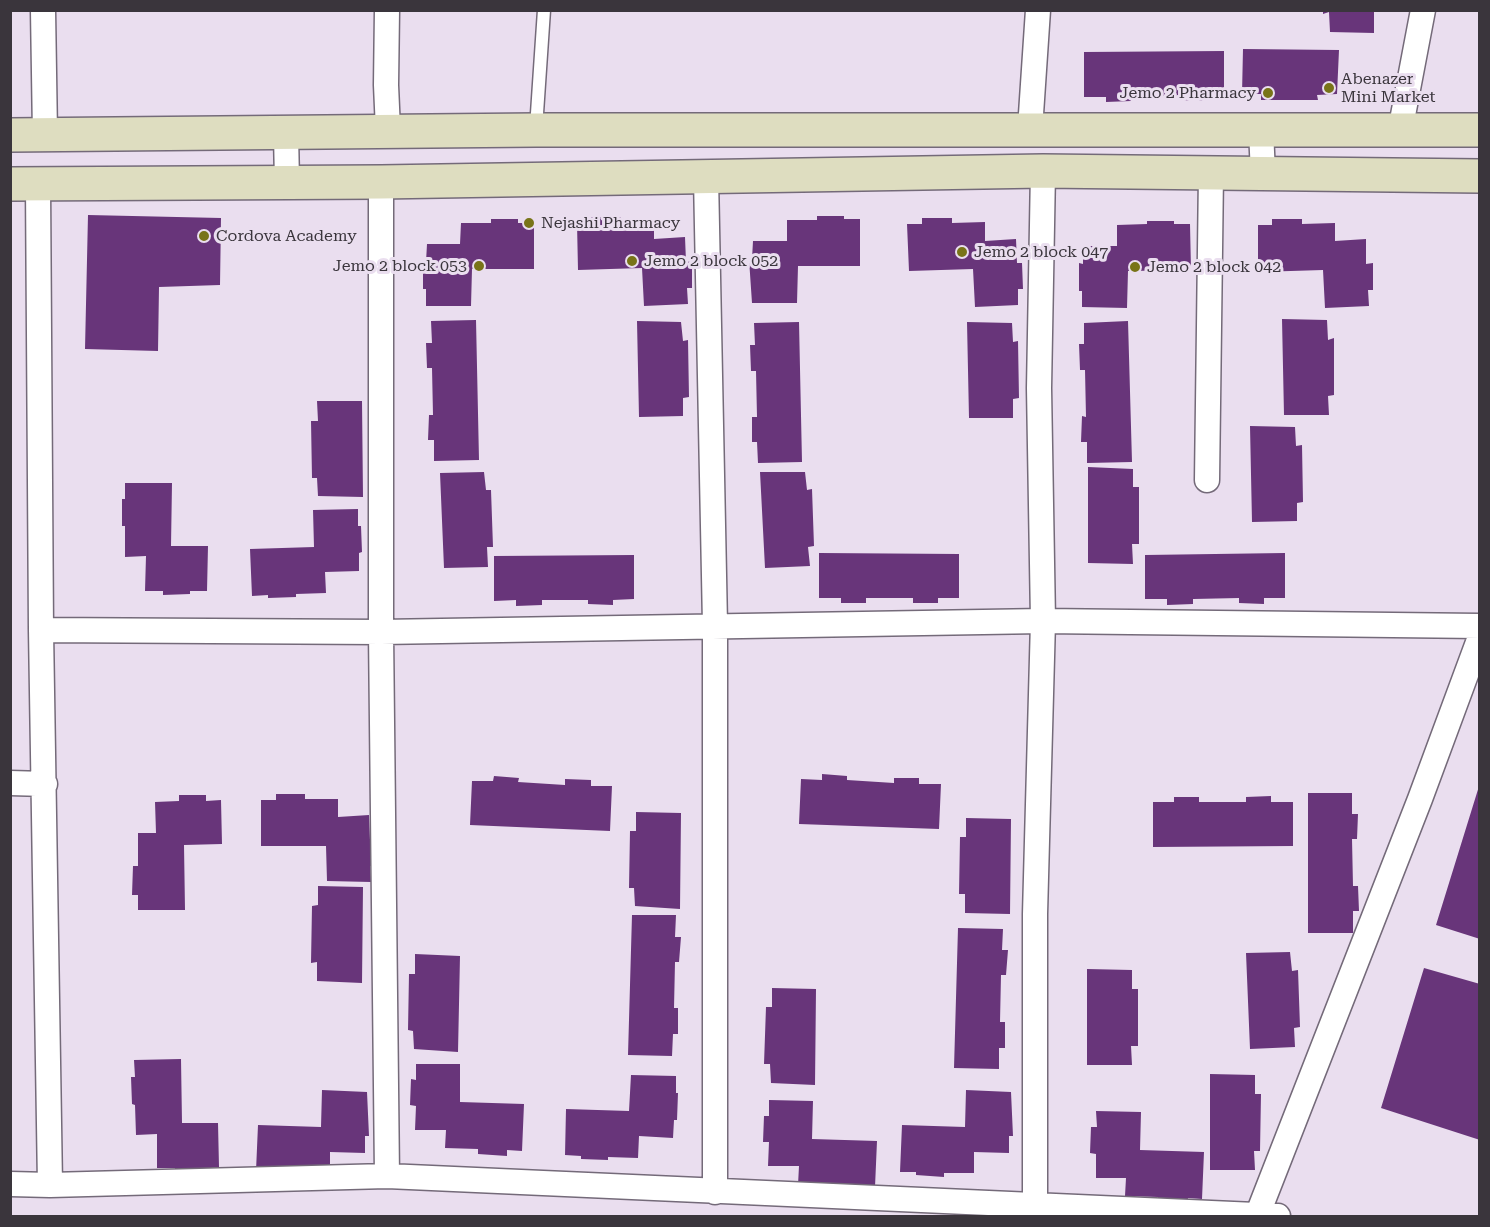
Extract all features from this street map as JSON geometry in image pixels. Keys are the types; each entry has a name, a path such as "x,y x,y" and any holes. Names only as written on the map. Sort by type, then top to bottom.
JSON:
{"street":[{"path":"43,10 45,135"},
{"path":"387,10 388,130"},
{"path":"1030,129 1038,10"},
{"path":"1400,131 1423,10"},
{"path":"10,135 388,130 1479,130"},
{"path":"1262,130 1263,174"},
{"path":"286,133 287,183"},
{"path":"50,1185 41,630 24,184 381,182 1043,171 1479,176"},
{"path":"1034,1211 1035,914 1043,621 1039,388 1043,171"},
{"path":"1207,480 1211,173"},
{"path":"706,177 715,625 715,1192"},
{"path":"381,182 381,632 387,1176"},
{"path":"41,630 381,632 1043,621 1479,626"},
{"path":"10,1184 50,1185 387,1176 1034,1211 1267,1216 1479,637"},
{"path":"10,783 45,784"}],"lane":[{"path":"536,130 544,10"}],"building":[{"path":"1323,10 1374,10 1374,33 1330,32 1329,12 1323,14"},
{"path":"1243,49 1339,50 1337,94 1317,95 1318,100 1261,100 1261,94 1242,94"},
{"path":"1224,51 1224,96 1203,96 1203,101 1178,100 1178,96 1131,96 1131,101 1106,102 1106,97 1084,97 1084,52"},
{"path":"88,215 221,218 220,285 159,287 158,351 85,349"},
{"path":"817,216 844,216 844,219 860,219 860,266 798,266 797,303 752,303 749,259 752,259 753,241 787,241 787,220 817,220"},
{"name":"Jemo 2 block 052","path":"591,217 621,217 621,222 654,221 654,239 685,237 686,262 692,261 692,288 687,288 688,304 644,306 642,268 578,270 577,223 592,223"},
{"name":"Jemo 2 block 047","path":"922,218 952,218 952,223 985,222 985,241 1016,239 1017,263 1022,263 1023,289 1018,289 1018,305 975,307 973,269 909,271 907,224 922,224"},
{"name":"Jemo 2 block 053","path":"491,219 518,219 518,223 534,223 534,269 472,269 471,306 426,306 426,289 423,289 423,262 426,262 427,244 460,244 461,223 491,223"},
{"path":"1272,219 1302,219 1302,224 1335,223 1335,241 1366,239 1366,264 1373,263 1373,290 1368,290 1369,306 1325,308 1323,270 1258,272 1258,225 1272,225"},
{"name":"Jemo 2 block 042","path":"1147,221 1174,221 1174,224 1190,224 1191,270 1128,271 1127,308 1082,307 1082,291 1079,291 1079,263 1083,264 1083,246 1117,246 1117,225 1147,224"},
{"path":"1282,319 1327,320 1328,340 1334,338 1334,395 1328,396 1329,415 1284,415"},
{"path":"476,320 479,460 434,461 434,440 428,440 429,415 433,415 432,368 427,368 426,343 432,343 431,321"},
{"path":"637,321 681,322 683,341 688,340 689,397 683,398 683,416 639,417"},
{"path":"1128,321 1132,462 1087,463 1087,442 1081,442 1082,416 1086,417 1085,370 1080,370 1079,344 1084,344 1084,323"},
{"path":"799,322 802,462 758,463 757,442 752,442 752,417 757,417 756,371 751,371 750,345 755,345 754,323"},
{"path":"967,322 1012,323 1013,342 1018,341 1019,398 1013,399 1013,418 969,418"},
{"path":"317,401 362,401 363,497 318,496 317,478 312,478 311,421 318,421"},
{"path":"1250,426 1295,427 1296,446 1302,445 1303,502 1297,503 1297,521 1252,522"},
{"path":"1088,467 1133,469 1133,487 1139,487 1139,544 1132,544 1133,564 1088,563"},
{"path":"484,472 486,490 491,490 493,547 487,547 488,567 444,568 440,473"},
{"path":"760,472 805,472 807,490 812,489 814,546 808,547 810,566 765,568"},
{"path":"125,483 172,483 171,546 208,546 207,591 163,595 163,591 145,591 146,556 125,557 122,499 125,499"},
{"path":"358,509 362,552 359,553 359,571 325,572 326,593 296,594 296,597 252,596 250,549 314,547 313,510"},
{"path":"819,553 959,554 959,598 938,598 938,603 913,603 913,598 866,598 866,603 841,603 841,598 819,598"},
{"path":"1285,553 1285,598 1264,598 1264,604 1239,603 1239,598 1193,599 1193,604 1167,605 1167,599 1145,599 1145,555"},
{"path":"634,555 634,599 613,600 613,605 588,604 588,600 542,600 542,605 516,606 516,600 494,601 494,556"},
{"path":"822,774 847,776 847,780 894,783 894,778 919,778 919,784 941,784 939,829 799,824 801,779 822,780"},
{"path":"494,776 519,778 518,782 565,785 565,779 591,780 591,786 612,786 610,831 470,825 472,781 493,781"},
{"path":"1480,783 1480,939 1436,925"},
{"path":"1308,793 1352,793 1352,814 1358,814 1357,839 1352,839 1353,886 1358,886 1359,911 1353,911 1353,933 1308,933"},
{"path":"276,794 305,794 305,799 338,799 338,817 369,815 370,840 375,839 376,866 370,866 371,882 327,881 326,846 261,846 261,800 276,800"},
{"path":"179,795 206,795 206,801 221,800 222,844 184,845 185,910 138,910 138,895 132,895 133,866 138,866 138,833 156,833 155,802 179,801"},
{"path":"1271,796 1271,802 1293,802 1293,846 1153,847 1153,802 1174,802 1174,797 1199,797 1199,802 1246,802 1246,797"},
{"path":"636,812 681,813 680,909 635,906 634,888 629,888 630,831 636,831"},
{"path":"966,818 1011,819 1010,914 965,913 965,894 959,894 960,837 966,837"},
{"path":"318,886 363,887 362,983 317,981 317,962 311,963 312,906 318,905"},
{"path":"632,915 676,915 675,937 681,937 679,962 675,962 674,1008 678,1008 678,1034 673,1034 672,1056 628,1055"},
{"path":"958,928 1003,929 1002,950 1008,950 1006,975 1001,975 1000,1022 1005,1022 1005,1048 999,1048 999,1069 954,1068"},
{"path":"1290,952 1292,971 1298,970 1300,1027 1294,1028 1295,1047 1250,1049 1246,953"},
{"path":"415,954 460,956 458,1052 414,1049 413,1031 408,1030 409,974 415,974"},
{"path":"1424,968 1480,984 1480,1140 1381,1108"},
{"path":"1087,969 1132,970 1132,989 1138,989 1138,1046 1131,1046 1132,1065 1087,1065"},
{"path":"772,988 816,989 815,1085 771,1083 770,1064 764,1064 766,1007 772,1007"},
{"path":"181,1059 182,1123 218,1123 219,1167 175,1172 175,1168 157,1168 157,1134 136,1135 131,1077 135,1077 134,1060"},
{"path":"416,1064 460,1064 460,1102 524,1104 522,1151 507,1150 507,1156 478,1154 478,1149 445,1148 446,1130 415,1130 416,1106 410,1105 411,1079 416,1080"},
{"path":"1210,1074 1255,1075 1255,1094 1261,1094 1260,1151 1254,1151 1255,1170 1210,1170"},
{"path":"631,1075 676,1076 677,1120 674,1120 673,1138 639,1136 638,1158 581,1159 581,1156 565,1155 566,1109 629,1111"},
{"path":"322,1090 367,1092 369,1136 365,1136 365,1153 330,1152 330,1173 256,1171 258,1125 321,1127"},
{"path":"966,1090 1011,1092 1013,1136 1009,1136 1009,1153 974,1152 974,1173 944,1173 944,1177 916,1175 916,1172 900,1172 902,1125 965,1127"},
{"path":"769,1100 813,1101 812,1139 877,1141 875,1187 798,1185 799,1166 768,1166 769,1142 763,1142 764,1116 769,1116"},
{"path":"1096,1111 1141,1112 1140,1150 1204,1152 1202,1199 1188,1198 1187,1204 1158,1202 1158,1197 1125,1196 1126,1178 1096,1178 1096,1154 1090,1153 1091,1127 1097,1127"}],"place":[{"name":"Abenazer Mini Market","path":"1329,88"},
{"name":"Jemo 2 Pharmacy","path":"1268,93"},
{"name":"Nejashi Pharmacy","path":"529,223"},
{"name":"Cordova Academy","path":"204,236"},
{"name":"Jemo 2 block 047","path":"962,252"},
{"name":"Jemo 2 block 052","path":"632,261"},
{"name":"Jemo 2 block 053","path":"479,266"},
{"name":"Jemo 2 block 042","path":"1135,267"}]}
